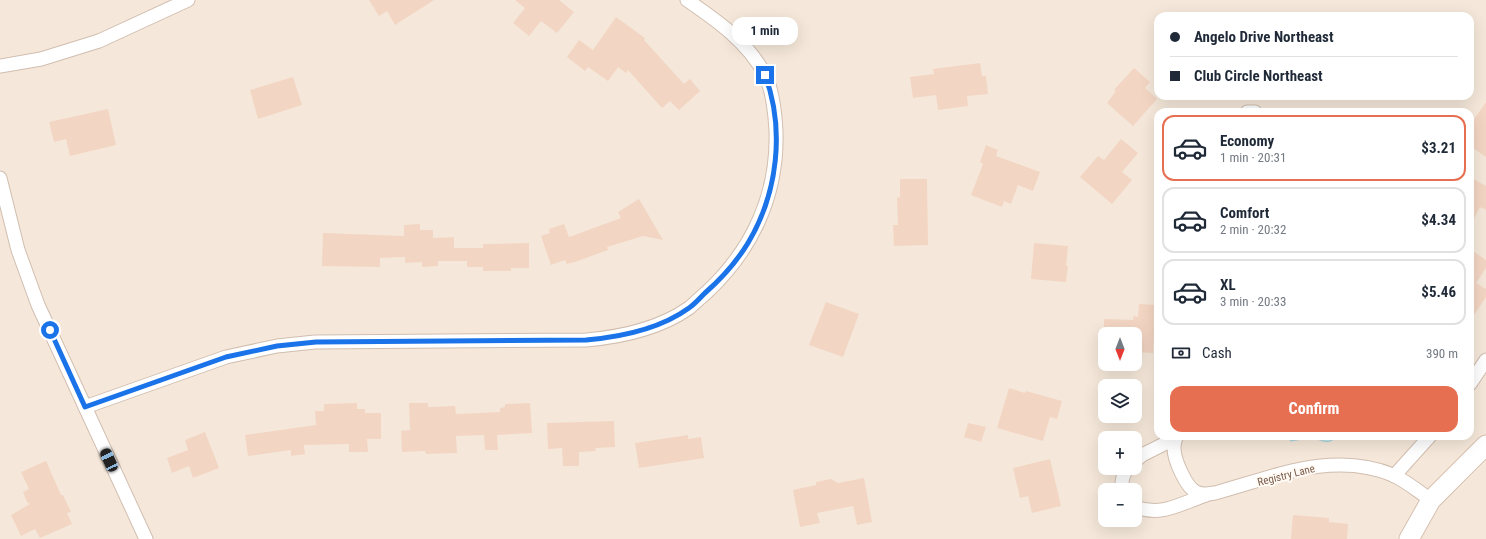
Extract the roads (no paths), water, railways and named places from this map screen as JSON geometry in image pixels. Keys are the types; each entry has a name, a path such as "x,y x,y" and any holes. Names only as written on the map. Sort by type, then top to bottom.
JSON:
{"main road":[{"path":"1409,539 1432,500 1486,445"}],"street":[{"path":"0,66 41,59 99,40 188,0"},
{"path":"85,407 226,357 277,346 316,342 586,340 630,334 662,323 689,308 721,279 748,243 759,221 768,197 776,148 775,119 770,90 765,75 755,59 734,36 710,16 687,0"},
{"path":"0,178 18,250 38,305 146,539"},
{"path":"1474,378 1486,360"},
{"path":"1142,455 1170,440"},
{"path":"1176,440 1174,449 1176,459 1184,478 1196,492 1206,495"},
{"path":"1394,476 1426,440"},
{"name":"Registry Lane","path":"1142,509 1155,511 1166,510 1206,495 1215,494 1287,472 1328,465 1350,465 1372,468 1394,476 1432,500"}],"water":[{"path":"1318,440 1332,440 1327,442"}]}
